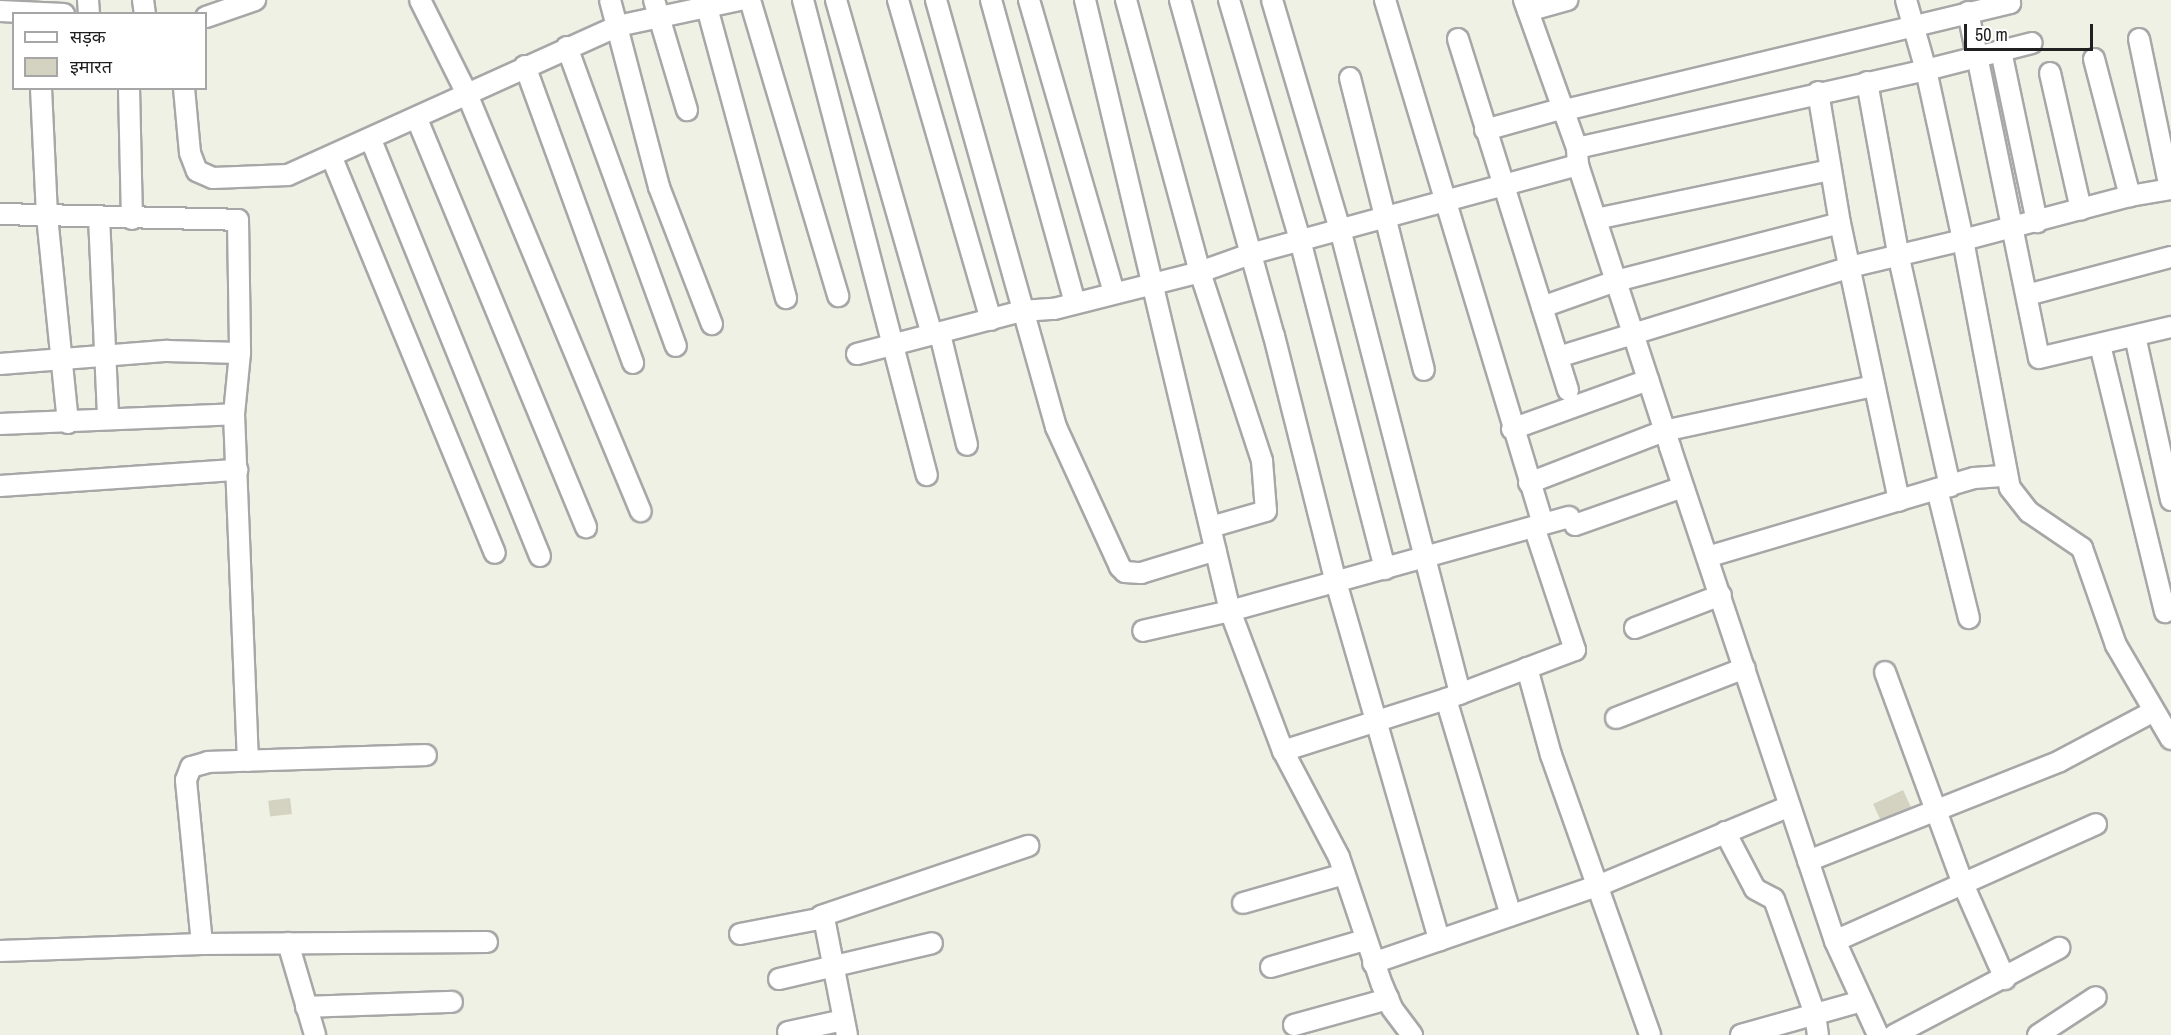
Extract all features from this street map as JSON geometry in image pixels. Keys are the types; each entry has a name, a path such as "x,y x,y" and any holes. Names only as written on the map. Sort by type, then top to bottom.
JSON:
{"street":[{"path":"207,17 255,0"},
{"path":"420,0 467,94 641,511"},
{"path":"610,0 659,187 712,324"},
{"path":"184,90 189,153 196,171 204,176 288,175 332,158 525,66 656,9 739,0"},
{"path":"750,0 838,296"},
{"path":"803,0 896,344 927,475"},
{"path":"836,0 967,445"},
{"path":"898,0 991,320"},
{"path":"936,0 1056,427 1120,567 1125,572 1141,573 1216,550"},
{"path":"991,0 1075,303"},
{"path":"1029,0 1114,292"},
{"path":"1085,0 1154,281 1230,611 1283,751 1339,857 1365,940 1388,999 1412,1035"},
{"path":"1126,0 1200,272 1262,461 1266,511 1211,527"},
{"path":"1180,0 1250,254 1336,582 1439,940"},
{"path":"1229,0 1300,240 1385,569"},
{"path":"1272,0 1340,230 1425,558 1453,696 1511,915"},
{"path":"1283,751 1377,723 1575,650 1447,200 1385,0"},
{"path":"1567,0 1526,6 1578,156 1664,431 1721,595 1835,941 1878,1035"},
{"path":"1906,0 1926,70 1963,240 1991,378 2010,489 2029,512 2082,548 2116,645 2152,712 2171,739"},
{"path":"1485,130 1911,24 2010,3 2009,0"},
{"path":"706,4 786,298"},
{"path":"656,9 687,111"},
{"path":"0,11 26,12"},
{"path":"1968,12 1979,56 2010,228 2039,358 2135,336 2170,334"},
{"path":"1458,39 1502,186 1568,390"},
{"path":"1558,357 1632,331 1850,267 1899,258 2130,196 2170,189 2139,39"},
{"path":"856,354 1022,311 1075,303 1154,281 1200,272 1250,254 1502,186 1578,156 1818,92 1926,70 2032,43"},
{"path":"567,47 676,346"},
{"path":"2001,51 2037,222"},
{"path":"2094,59 2130,196"},
{"path":"525,66 633,363"},
{"path":"2050,73 2081,210"},
{"path":"1350,78 1424,369"},
{"path":"1866,82 1969,618"},
{"path":"41,90 47,216 68,423"},
{"path":"129,90 132,219"},
{"path":"1818,92 1840,223 1899,501"},
{"path":"417,119 586,527"},
{"path":"371,140 540,556"},
{"path":"332,158 495,553"},
{"path":"1596,219 1830,170"},
{"path":"0,214 238,220 240,353 234,414 248,760"},
{"path":"99,217 108,419"},
{"path":"1542,307 1616,281 1840,223"},
{"path":"2026,295 2171,257"},
{"path":"2135,336 2171,500"},
{"path":"2100,345 2165,612"},
{"path":"0,364 62,361 167,351 240,353"},
{"path":"1512,429 1648,380"},
{"path":"1529,483 1664,431 1874,386"},
{"path":"0,424 68,423 108,419 234,414"},
{"path":"0,486 237,470"},
{"path":"1707,557 1974,478 2006,476"},
{"path":"1143,632 1230,611 1539,525 1572,521 1683,487"},
{"path":"1635,628 1721,595"},
{"path":"1527,668 1551,755 1599,884 1650,1035"},
{"path":"1616,718 1745,668"},
{"path":"1885,672 1963,884 2005,979"},
{"path":"1808,861 2060,761 2152,712"},
{"path":"202,944 187,773 197,764 248,760 426,755"},
{"path":"1373,963 1599,884 1790,806"},
{"path":"1835,941 2096,824"},
{"path":"1725,832 1755,889 1774,899 1815,1014 1818,1035"},
{"path":"740,934 821,916 1028,846"},
{"path":"1243,903 1344,874"},
{"path":"788,1032 845,1028 827,922 821,916"},
{"path":"1270,967 1365,940"},
{"path":"0,951 202,944 487,942"},
{"path":"288,943 315,1035"},
{"path":"779,979 932,943"},
{"path":"1894,1035 2005,979 2059,948"},
{"path":"2038,1035 2096,997"},
{"path":"1294,1025 1388,999"},
{"path":"1742,1035 1862,1000"},
{"path":"306,1007 452,1002"}],"building":[{"path":"1903,790 1911,807 1881,821 1873,804"},
{"path":"290,798 292,814 270,817 268,801"}]}
